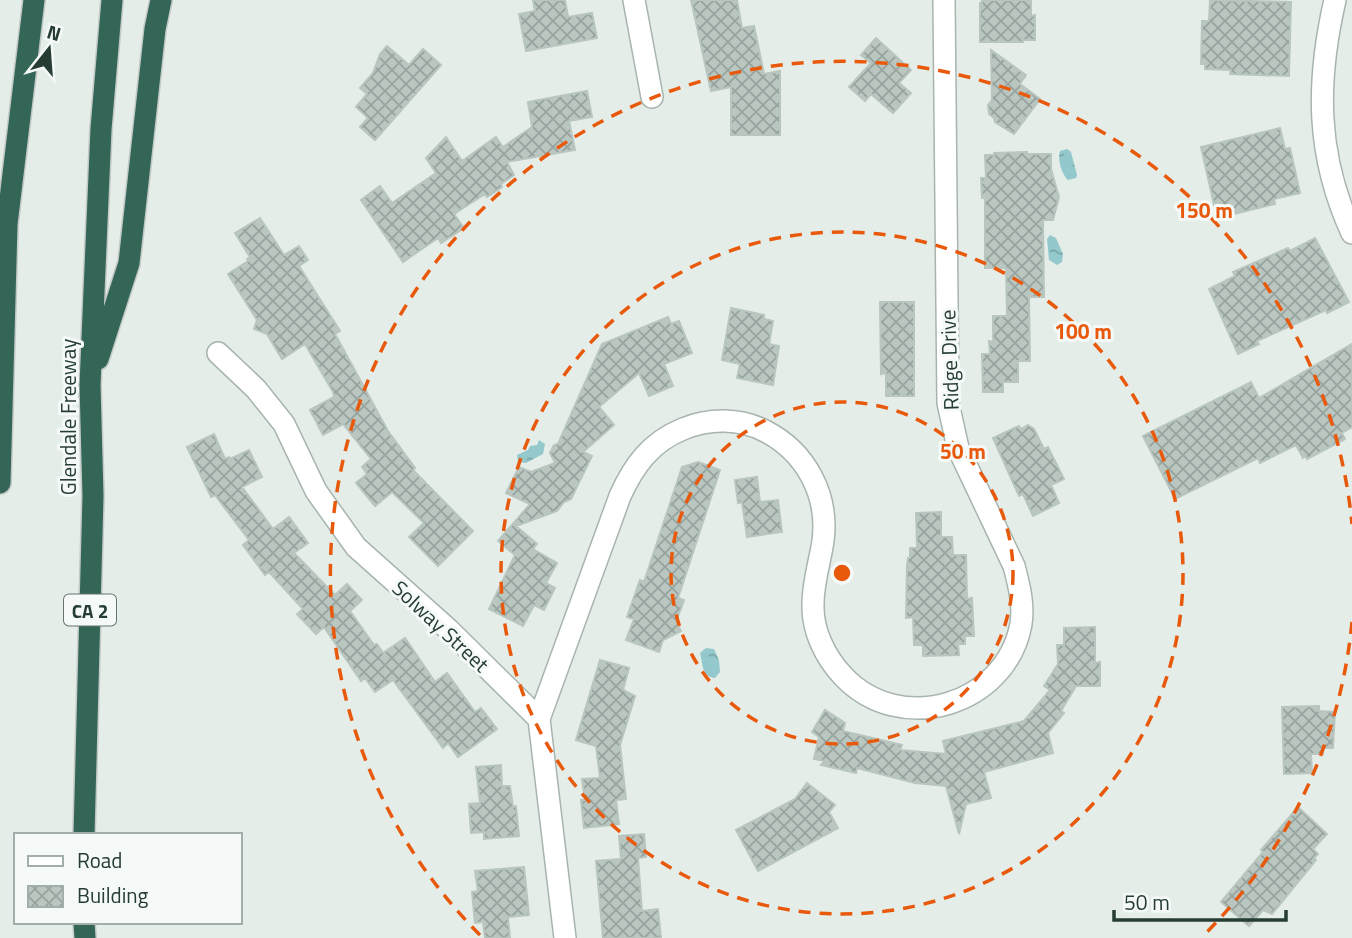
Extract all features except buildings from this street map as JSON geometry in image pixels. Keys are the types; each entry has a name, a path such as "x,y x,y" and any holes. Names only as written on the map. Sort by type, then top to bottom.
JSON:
{"highway":[{"path":"0,483 7,224 34,0"},
{"name":"Glendale Freeway","path":"85,833 93,496 90,385 101,129 112,0"},
{"path":"90,385 129,262 155,29 162,0"}],"street":[{"path":"634,0 652,97"},
{"name":"Ridge Drive","path":"539,719 632,469 649,449 669,434 692,425 713,421 737,421 759,428 779,438 804,462 819,491 824,515 813,603 815,623 821,643 831,661 844,677 864,694 908,709 950,704 970,695 987,681 1002,665 1014,646 1021,624 1019,584 1014,566 958,447 948,403 944,0"},
{"path":"1335,0 1321,93 1322,134 1335,192 1352,233"},
{"name":"Solway Street","path":"218,354 256,388 284,424 316,491 356,547 448,629 539,719"},
{"path":"539,719 565,938"}],"water":[{"path":"1067,149 1071,152 1077,175 1076,178 1068,180 1062,171 1059,158 1060,151"},
{"path":"1050,235 1056,238 1063,254 1062,262 1057,265 1049,260 1047,239"},
{"path":"539,440 545,444 543,454 526,463 518,462 517,455 528,450 530,446 537,445"},
{"path":"706,648 714,649 719,660 720,672 715,678 707,675 703,669 700,653"}]}
